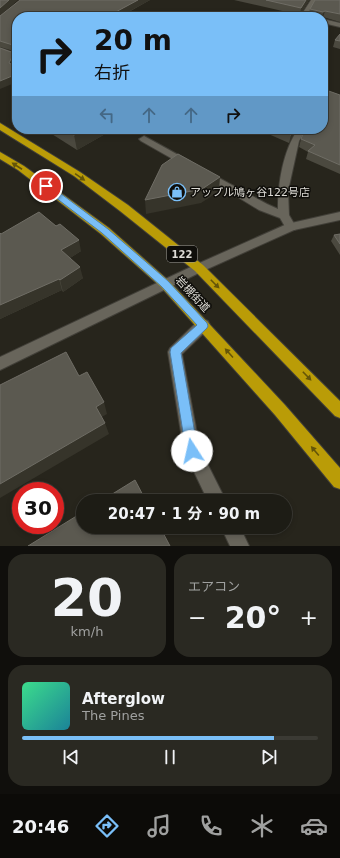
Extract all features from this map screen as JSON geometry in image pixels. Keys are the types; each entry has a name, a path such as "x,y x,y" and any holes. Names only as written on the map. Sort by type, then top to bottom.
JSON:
{"highway":[{"name":"岩槻街道","path":"0,126 12,133"},
{"name":"岩槻街道","path":"13,134 83,179 124,208 199,268 340,410"},
{"name":"岩槻街道","path":"0,155 33,177 105,231 165,284 280,410 340,480"}],"street":[{"path":"306,12 314,0"},
{"path":"328,22 340,25"},
{"path":"0,50 12,54"},
{"path":"291,227 284,215 284,190 294,141 299,134"},
{"path":"144,139 263,207 284,215"},
{"path":"0,364 165,284 291,227 340,216"},
{"path":"203,326 175,352 192,451 214,494"},
{"path":"234,534 240,546"}],"building":[{"path":"0,0 9,0 0,8"},
{"path":"20,0 138,0 116,12 12,12 12,45 0,41 0,16"},
{"path":"266,0 306,0 301,8"},
{"path":"315,0 340,0 340,14 310,9"},
{"path":"340,34 340,41 335,40"},
{"path":"0,48 12,52 12,57 9,63 12,64 12,76 0,81"},
{"path":"328,91 340,95 340,165 308,151 315,145 301,139 303,134 328,134"},
{"path":"178,154 220,177 202,189 145,200 162,165"},
{"path":"39,212 56,226 60,224 79,240 61,250 80,267 60,280 59,279 0,305 0,233 1,234"},
{"path":"340,234 340,244 334,235"},
{"path":"66,352 79,376 87,372 104,402 96,407 105,423 0,484 0,385"},
{"path":"135,480 142,494 112,494"},
{"path":"76,516 76,534 164,534 170,546 28,546 47,534 64,534 64,524"}],"place":[{"name":"アップル鳩ヶ谷122号店","path":"177,192"}],"route":[{"path":"46,186 105,231 165,284 203,326 175,352 192,451"}]}
